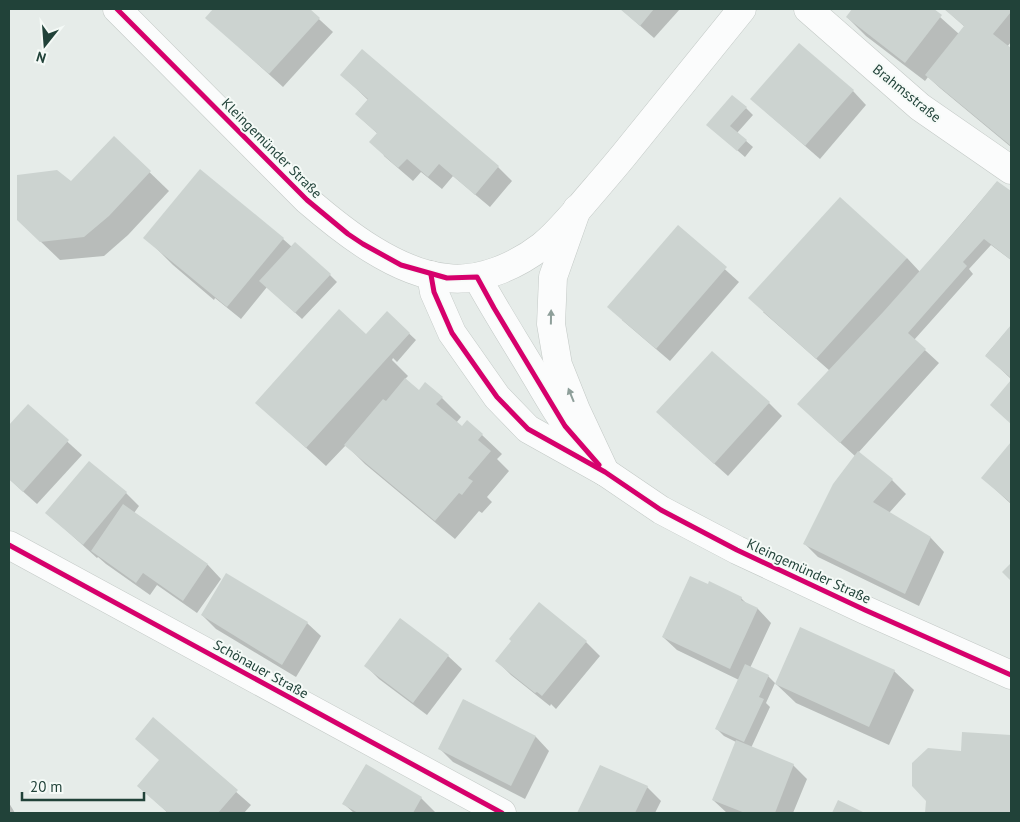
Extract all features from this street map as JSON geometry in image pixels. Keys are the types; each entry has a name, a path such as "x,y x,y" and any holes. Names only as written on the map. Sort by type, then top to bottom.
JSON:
{"street":[{"name":"Kleingemünder Straße","path":"117,9 307,200 332,222 363,244 401,265 447,278 477,277 565,426 605,472"},
{"path":"477,277 506,267 540,247 559,231 636,140 742,9"},
{"name":"Brahmsstraße","path":"808,9 920,107 1011,170"},
{"path":"577,210 553,277 551,324 558,365 576,410 605,472"},
{"name":"Kleingemünder Straße","path":"431,275 434,292 452,333 497,397 528,429 605,472 661,510 737,550 1011,675"},
{"name":"Schönauer Straße","path":"9,545 502,813"}],"building":[{"path":"213,9 310,9 320,18 269,74 205,18"},
{"path":"620,9 654,9 640,26"},
{"path":"852,9 934,9 942,15 905,63 846,17"},
{"path":"944,9 1011,9 1011,12 993,34 1011,48 1011,146 925,75 964,26"},
{"path":"799,43 854,90 805,146 750,99"},
{"path":"362,49 499,166 475,195 439,164 428,177 407,159 398,168 369,142 377,133 355,114 368,99 340,75"},
{"path":"732,95 747,107 730,126 747,140 737,151 706,125"},
{"path":"114,136 151,171 109,216 84,237 40,242 17,220 17,175 57,170 71,181"},
{"path":"200,169 284,238 227,307 143,238"},
{"path":"997,181 1011,191 1011,260 984,239 963,262 967,266 908,333 926,349 840,443 797,404 884,311"},
{"path":"840,197 907,258 816,359 748,298"},
{"path":"678,225 727,267 656,349 607,307"},
{"path":"295,242 331,274 295,313 259,281"},
{"path":"339,309 366,334 387,311 410,333 306,448 255,403"},
{"path":"1011,325 1011,378 985,356"},
{"path":"712,351 770,402 714,464 656,412"},
{"path":"405,378 419,390 425,382 443,397 436,404 462,426 467,420 483,434 478,440 491,451 468,478 473,481 462,495 459,493 435,521 344,445 383,399 386,401"},
{"path":"1011,380 1011,424 990,405"},
{"path":"28,404 69,440 23,492 9,479 9,425"},
{"path":"1011,442 1011,503 981,478"},
{"path":"858,451 893,479 873,502 931,537 905,594 803,544 833,484"},
{"path":"89,461 127,492 83,545 45,513"},
{"path":"123,504 208,564 183,601 143,573 136,583 91,551"},
{"path":"1011,563 1011,581 1002,572"},
{"path":"226,573 308,622 282,665 201,615"},
{"path":"690,576 708,584 709,581 742,597 741,600 758,608 730,669 662,637"},
{"path":"539,602 587,641 542,696 537,692 535,693 495,661 511,641 509,639"},
{"path":"400,618 449,655 413,703 364,666"},
{"path":"800,627 895,670 869,727 775,684"},
{"path":"745,664 769,675 759,697 764,699 744,742 715,729"},
{"path":"463,699 536,736 511,786 438,749"},
{"path":"153,717 238,790 218,813 168,813 137,786 159,760 135,739"},
{"path":"962,732 1011,735 1011,813 925,813 926,801 912,786 912,763 928,748 961,751"},
{"path":"736,740 794,764 775,813 745,813 712,800"},
{"path":"366,764 422,797 413,813 358,813 342,804"},
{"path":"600,765 648,786 635,813 577,813"},
{"path":"838,800 865,813 832,813"}],"cycle path":[{"path":"117,9 307,200 348,234 401,265 447,278 477,277 565,426 599,465"},
{"path":"431,275 434,292 452,333 497,397 528,429 605,472 661,510 737,550 1011,675"},
{"path":"9,545 502,813"}]}
